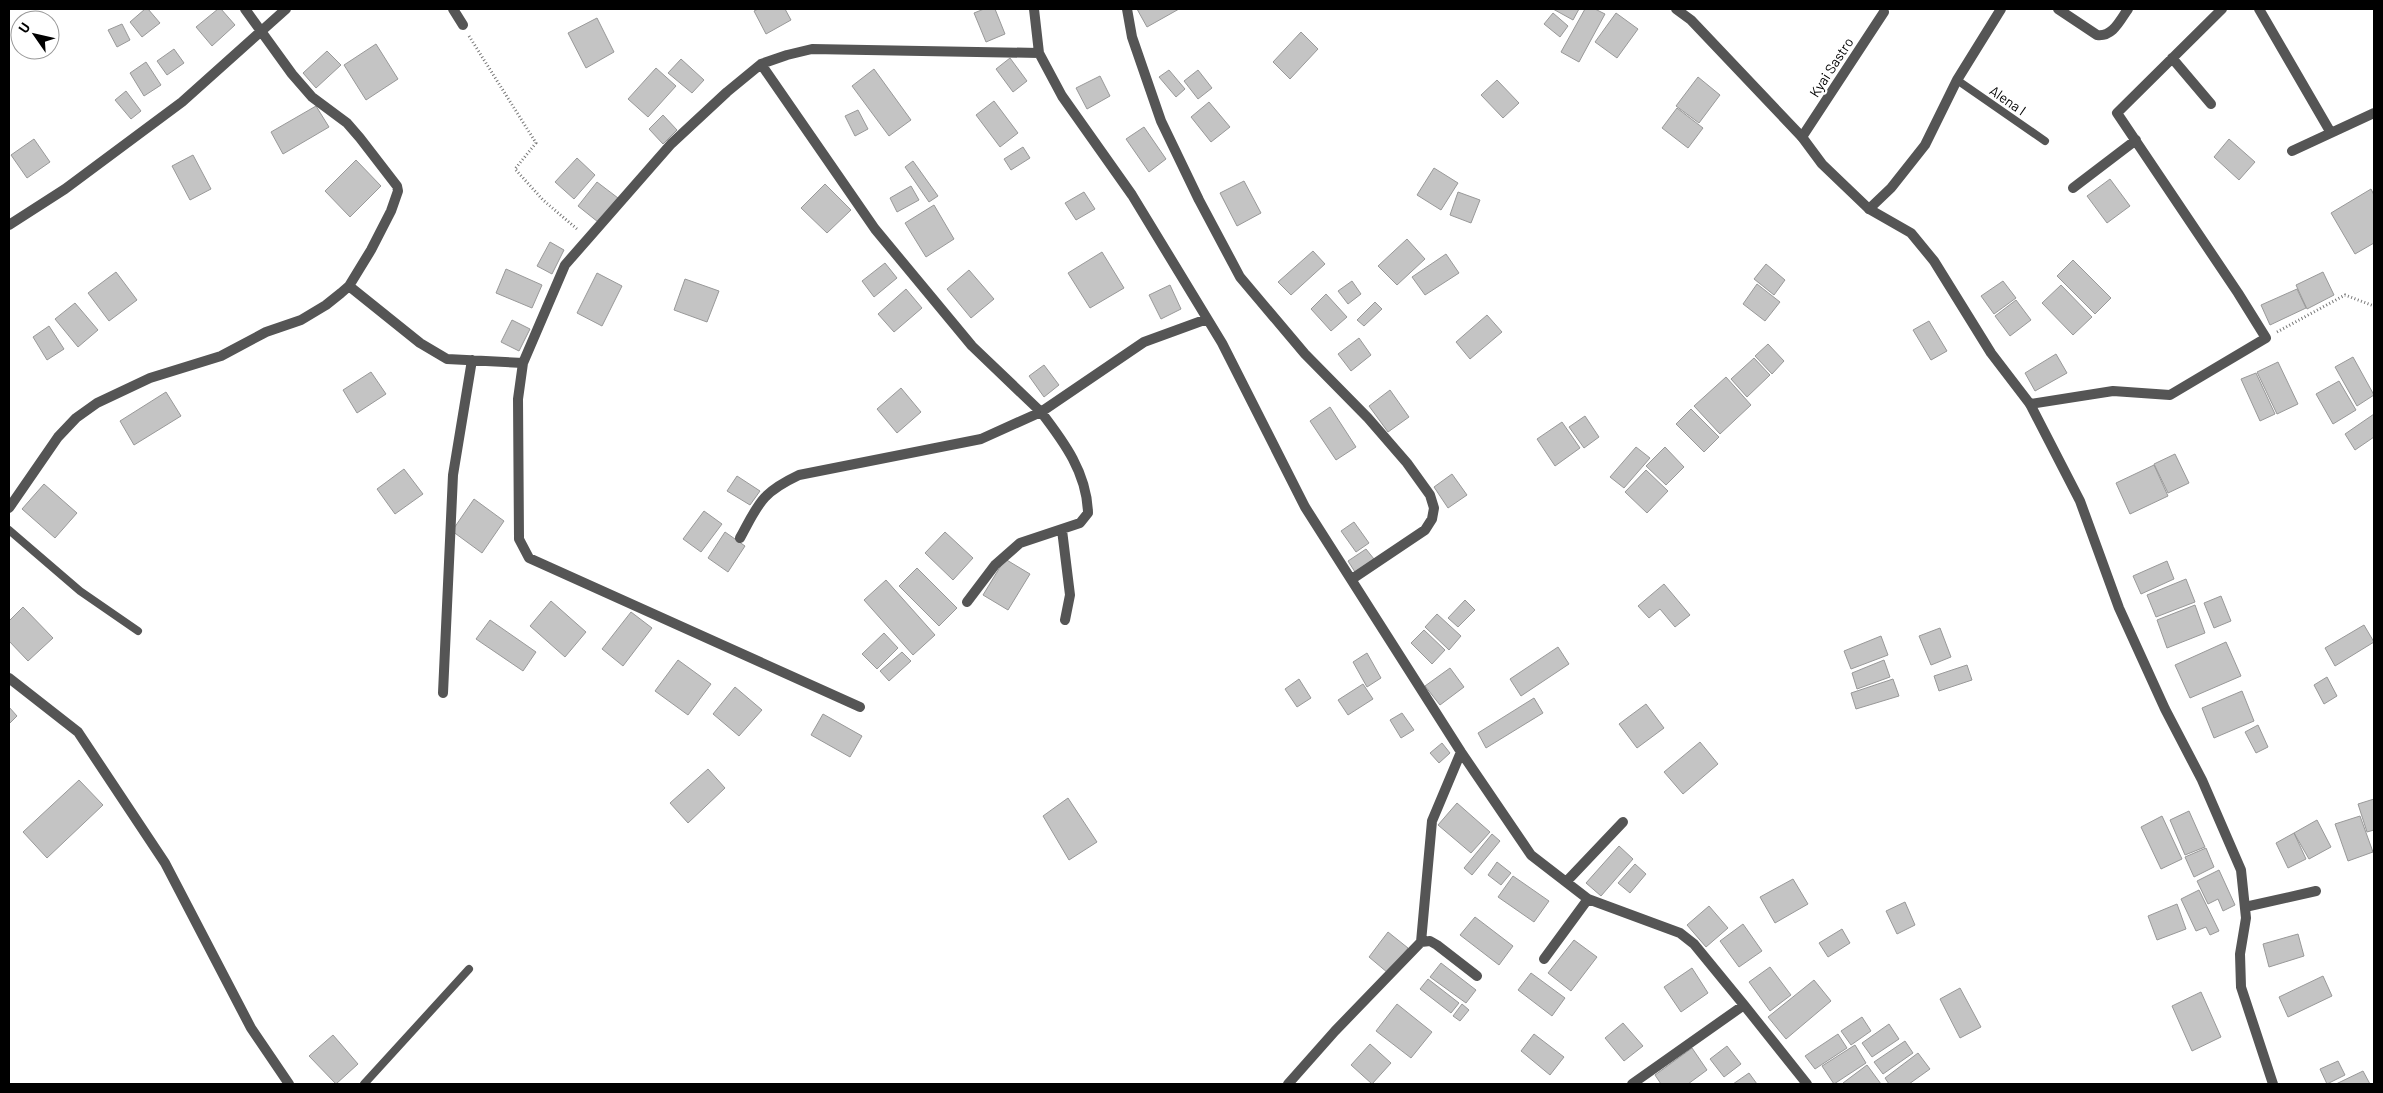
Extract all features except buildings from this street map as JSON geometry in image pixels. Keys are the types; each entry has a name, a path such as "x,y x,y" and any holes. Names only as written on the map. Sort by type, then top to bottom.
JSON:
{"street":[{"path":"9,508 58,437 76,418 97,403 150,378 221,356 266,332 301,320 326,305 349,286 391,211 398,191 397,186 347,123 312,97 292,74 245,9"},
{"path":"9,225 65,188 182,102 261,29 286,9"},
{"path":"453,9 462,25"},
{"path":"1034,9 1039,52 1062,96 1132,194 1222,343 1305,508 1461,752 1531,854 1588,899 1680,933 1694,944 1807,1084"},
{"path":"1127,9 1132,37 1161,121 1199,200 1240,277 1305,354 1368,418 1407,463 1430,495 1434,508 1432,519 1425,530 1352,579"},
{"path":"1676,9 1692,20 1802,137 1822,164 1869,209 1911,233 1934,261 1991,353 2030,404 2080,501 2123,616 2165,709 2202,780 2241,870 2246,918 2240,954 2241,987 2273,1084"},
{"path":"1869,209 1891,188 1925,145 1957,80 2002,9"},
{"path":"2058,9 2097,35 2104,36 2110,32 2128,9"},
{"path":"2030,404 2113,391 2170,395 2210,373 2266,338 2238,292 2117,113 2222,9"},
{"path":"2259,9 2331,133"},
{"name":"Kyai Sastro","path":"1802,137 1884,12"},
{"path":"860,707 529,558 519,539 518,399 523,364 564,265 671,144 761,64 812,49 1039,52"},
{"path":"2172,58 2211,104"},
{"path":"761,64 874,228 972,346 1041,412 1068,448 1079,472 1088,500 1088,513 1080,523 1020,543 995,566 967,602"},
{"path":"2292,151 2374,113"},
{"path":"2073,188 2136,140"},
{"path":"349,286 420,343 447,359 523,364"},
{"path":"740,538 762,499 780,484 799,475 981,439 1041,412 1144,342 1207,319"},
{"path":"443,693 453,475 472,360"},
{"path":"1062,530 1070,595 1065,620"},
{"path":"9,678 78,732 165,863 251,1028 289,1084"},
{"path":"1288,1084 1336,1030 1421,942 1432,820 1461,752"},
{"path":"1566,882 1623,822"},
{"path":"2245,907 2316,891"},
{"path":"1544,959 1588,899"},
{"path":"1421,942 1430,941 1437,945 1477,976"},
{"path":"1632,1084 1744,1005"}],"lane":[{"name":"Alena I","path":"1957,80 2045,141"},
{"path":"9,530 80,591 138,630"},
{"path":"364,1084 470,969"}],"path":[{"path":"462,25 536,143 515,169 543,200 588,238"},
{"path":"2266,338 2345,295 2374,306"}]}
